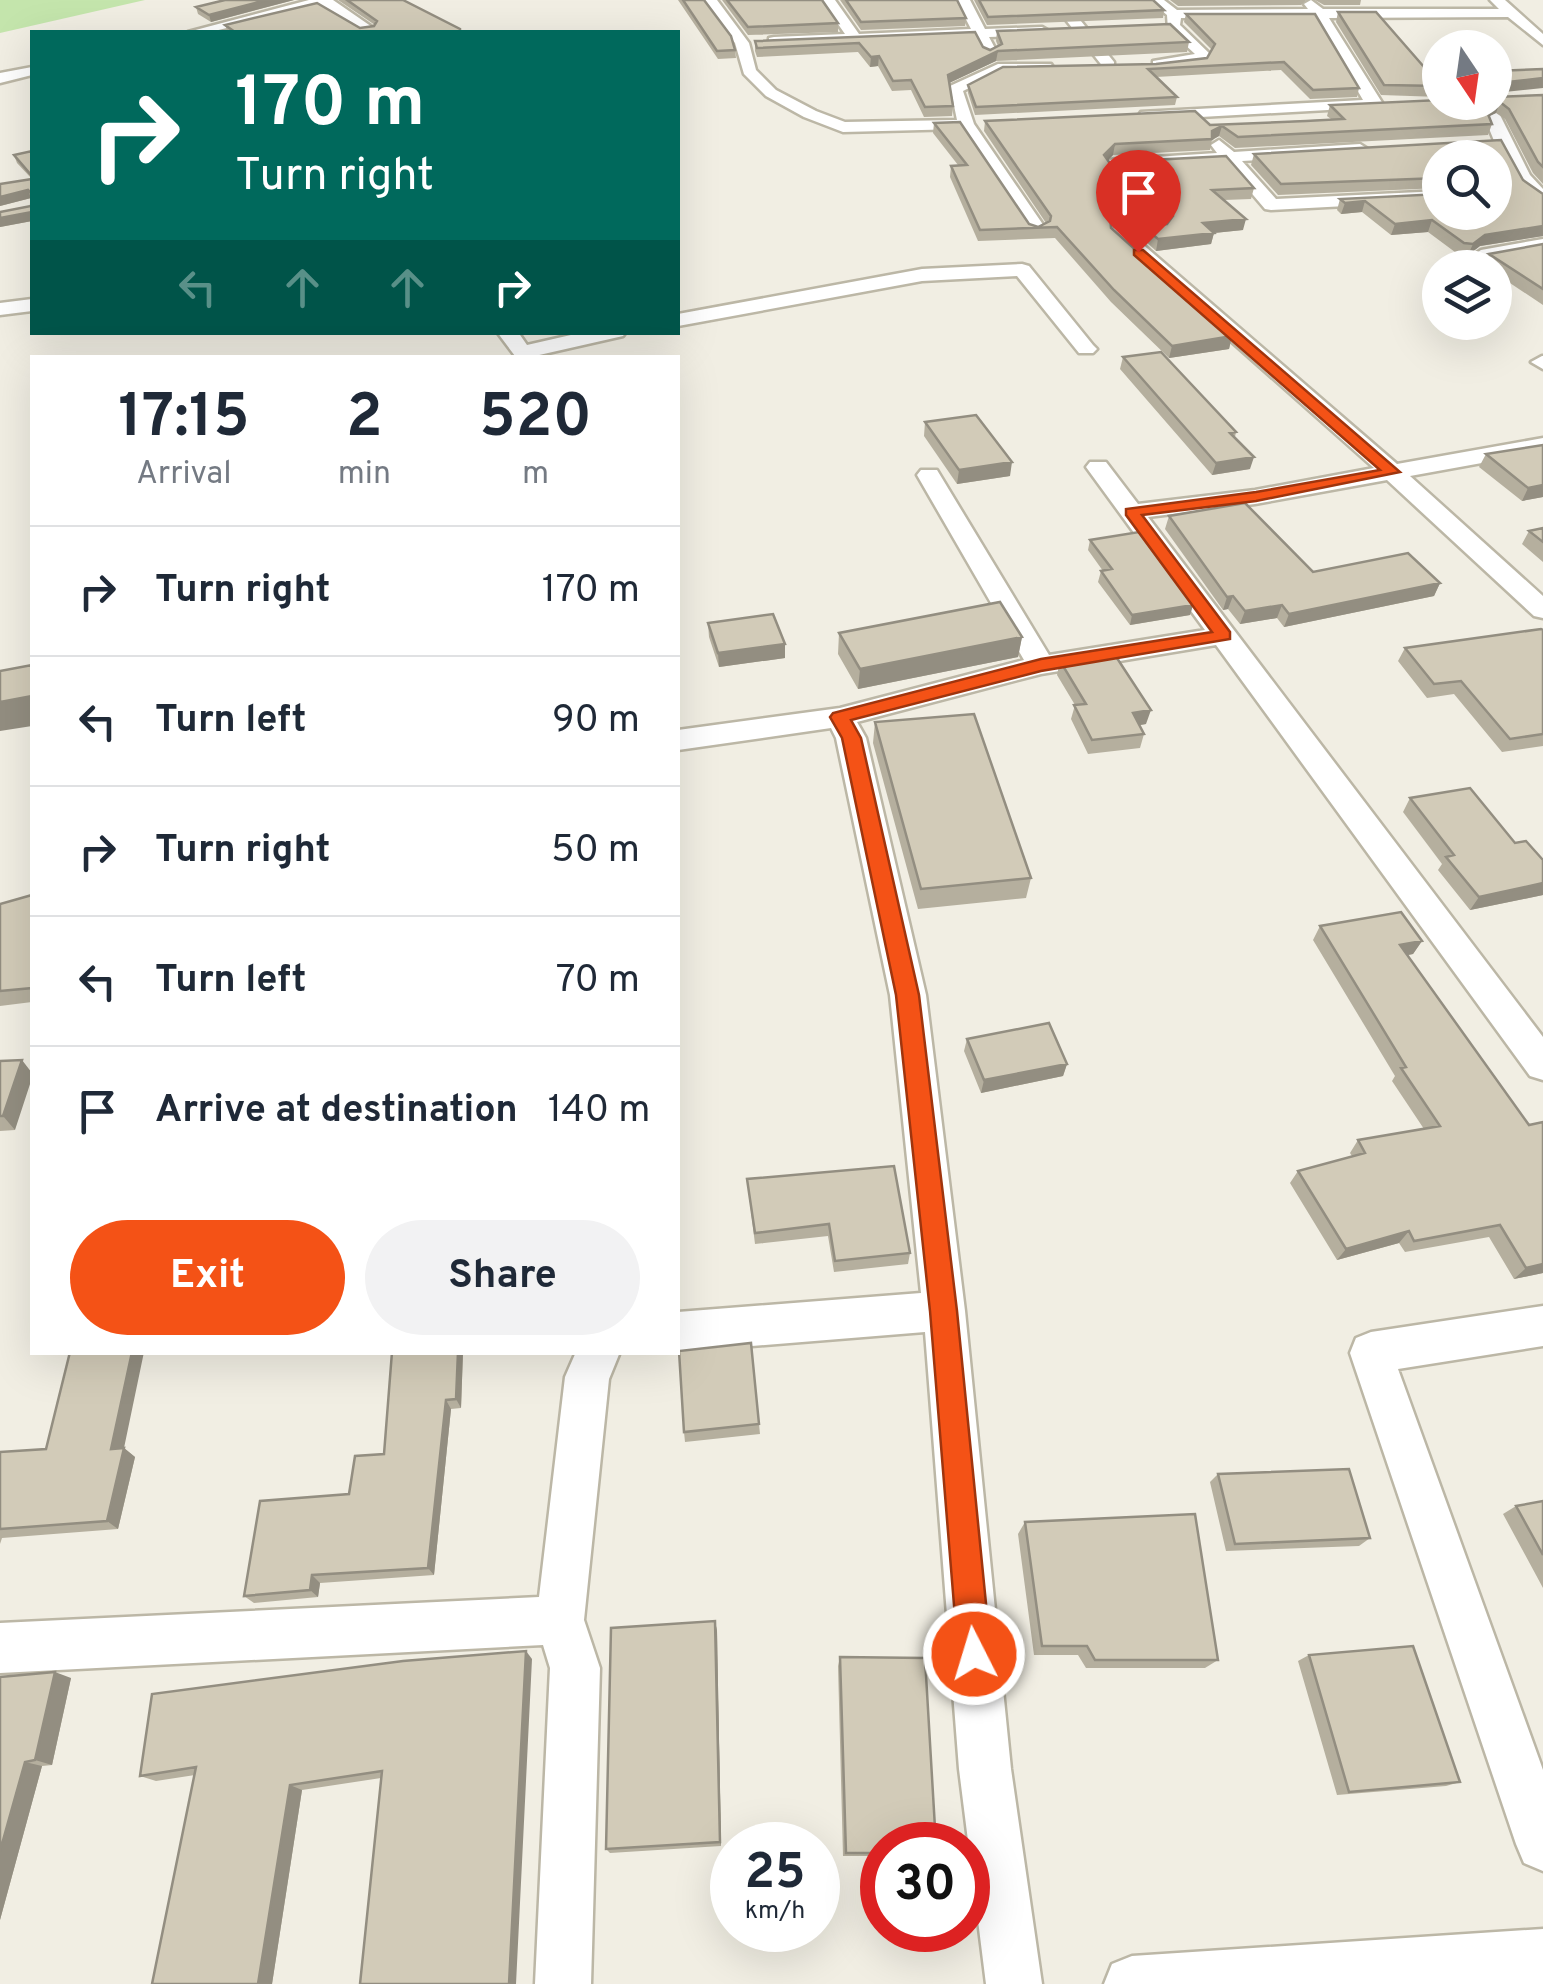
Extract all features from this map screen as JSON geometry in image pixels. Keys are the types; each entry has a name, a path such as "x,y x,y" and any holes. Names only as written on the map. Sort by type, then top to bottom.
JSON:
{"street":[{"path":"710,0 742,43 749,70 770,92 843,127 881,130 976,124"},
{"path":"828,0 854,37"},
{"path":"963,0 998,68"},
{"path":"1056,0 1082,30 1124,65 1182,98 1271,205 1422,197"},
{"path":"1124,65 1192,62 1204,55 1156,0"},
{"path":"1308,0 1350,56 1356,78 1374,104"},
{"path":"1394,0 1407,14"},
{"path":"1497,0 1543,41"},
{"path":"212,30 323,1 368,30"},
{"path":"1155,27 1224,6 1321,15 1510,13"},
{"path":"255,18 278,30"},
{"path":"742,43 1100,29"},
{"path":"1037,230 955,89 998,68 1055,66 1057,84"},
{"path":"5,77 30,71"},
{"path":"5,77 22,90"},
{"path":"1124,116 1182,98 1393,104"},
{"path":"1386,148 1113,164 1158,227 1118,233 1392,472 1543,610"},
{"path":"1512,158 1530,194"},
{"path":"1512,250 1543,245"},
{"path":"680,320 922,275 1022,270 1086,349"},
{"path":"0,309 30,305"},
{"path":"524,355 604,335"},
{"path":"1131,512 1256,497 1543,445"},
{"path":"1098,467 1543,1065"},
{"path":"928,476 1041,665"},
{"path":"680,740 840,717 1041,665 1223,636"},
{"path":"840,717 851,738 908,995 944,1311 985,1769 1014,1984"},
{"path":"680,1332 944,1311"},
{"path":"1543,1326 1371,1353 1543,1844"},
{"path":"563,1984 575,1668 560,1620 587,1377 598,1355"},
{"path":"0,1648 560,1620"},
{"path":"1132,1984 1543,1957"}],"green space":[{"path":"0,0 145,0 0,33"}],"building":[{"path":"225,0 267,0 209,15 196,7"},
{"path":"347,0 403,0 460,29 232,30 225,25 317,3 360,28 374,26 377,21"},
{"path":"683,0 704,0 731,36 735,50 717,51"},
{"path":"727,0 822,0 838,23 748,27"},
{"path":"846,0 957,0 966,18 861,22"},
{"path":"979,0 1153,0 1164,10 988,17"},
{"path":"1338,12 1376,12 1422,65 1422,86 1384,85"},
{"path":"1186,14 1315,14 1359,88 1313,90 1284,62 1148,69 1177,97 976,107 968,85 1003,67 1156,64 1207,58 1215,44"},
{"path":"1170,24 1189,42 998,51 948,75 953,106 925,107 911,80 893,81 879,56 871,57 859,43 757,48 755,41 975,32 983,47 990,50 1002,44 997,31"},
{"path":"1543,69 1543,78 1512,82 1512,70"},
{"path":"1543,95 1543,167 1512,114 1512,96"},
{"path":"1422,101 1422,120 1490,120 1492,124 1238,137 1222,126 1212,131 1212,139 1115,144 1104,155 1142,209 1110,215 1111,228 1232,336 1172,346 1057,227 980,230 951,166 967,165 934,123 960,122 1029,224 1038,227 1050,221 1051,216 985,121 1195,111 1210,125 1344,119 1330,105"},
{"path":"1422,144 1422,179 1281,184 1254,154"},
{"path":"30,151 30,174 14,155"},
{"path":"1226,156 1254,188 1212,190 1246,219 1203,223 1214,233 1158,239 1144,227 1167,224 1173,216 1134,161"},
{"path":"1512,160 1523,180 1543,194 1543,226 1485,235 1473,244 1464,243 1446,230 1512,230"},
{"path":"30,179 30,192 0,197 0,184"},
{"path":"1422,195 1422,221 1395,224 1365,201 1345,203 1340,199"},
{"path":"30,206 30,212 0,218 0,212"},
{"path":"1543,244 1543,289 1512,269 1511,250"},
{"path":"1161,352 1236,432 1230,433 1254,457 1216,463 1123,357"},
{"path":"976,415 1012,462 959,470 925,422"},
{"path":"1543,445 1543,485 1528,488 1486,454"},
{"path":"1245,503 1313,572 1408,553 1440,583 1289,614 1282,605 1245,611 1233,596 1227,597 1169,516"},
{"path":"1543,528 1543,542 1529,531"},
{"path":"1139,532 1193,605 1132,615 1101,571 1112,569 1090,540"},
{"path":"1000,602 1022,637 860,669 839,633"},
{"path":"773,614 785,644 718,653 708,623"},
{"path":"1541,629 1543,734 1510,739 1461,681 1434,684 1405,648"},
{"path":"1113,652 1151,710 1133,713 1144,734 1092,740 1074,705 1086,704 1060,661"},
{"path":"30,665 30,696 0,702 0,671"},
{"path":"974,714 1031,878 921,889 875,722"},
{"path":"1470,788 1515,843 1526,841 1543,860 1543,883 1479,897 1446,857 1454,855 1410,798"},
{"path":"30,896 30,988 0,991 0,904"},
{"path":"1401,912 1422,941 1400,945 1529,1125 1543,1122 1543,1264 1526,1268 1500,1225 1414,1241 1409,1231 1346,1249 1298,1171 1365,1153 1358,1140 1440,1126 1401,1068 1406,1067 1320,926"},
{"path":"1049,1023 1067,1064 984,1080 967,1039"},
{"path":"22,1060 3,1116 0,1116 0,1061"},
{"path":"894,1166 910,1253 835,1261 829,1224 755,1233 747,1179"},
{"path":"751,1343 759,1424 684,1432 680,1351"},
{"path":"69,1355 131,1355 111,1449 124,1448 107,1521 0,1529 0,1452 46,1449"},
{"path":"392,1355 458,1355 456,1399 446,1400 428,1568 312,1575 310,1590 244,1596 260,1501 349,1494 355,1456 384,1454"},
{"path":"1349,1469 1370,1538 1235,1544 1218,1474"},
{"path":"1543,1501 1543,1555 1516,1506"},
{"path":"1195,1514 1218,1660 1095,1660 1087,1646 1042,1646 1025,1522"},
{"path":"715,1621 720,1822 710,1822 710,1843 606,1849 611,1628"},
{"path":"1413,1646 1460,1782 1349,1792 1309,1655"},
{"path":"526,1651 509,1984 360,1984 382,1771 290,1785 258,1984 152,1984 196,1767 140,1776 152,1694 403,1661"},
{"path":"840,1657 925,1658 935,1822 860,1822 860,1853 846,1853"},
{"path":"55,1672 35,1760 25,1762 0,1851 0,1677"}],"route":[{"path":"974,1654 944,1311 908,995 851,738 840,717 1041,665 1223,636 1131,512 1256,497 1392,472 1138,252"}]}
